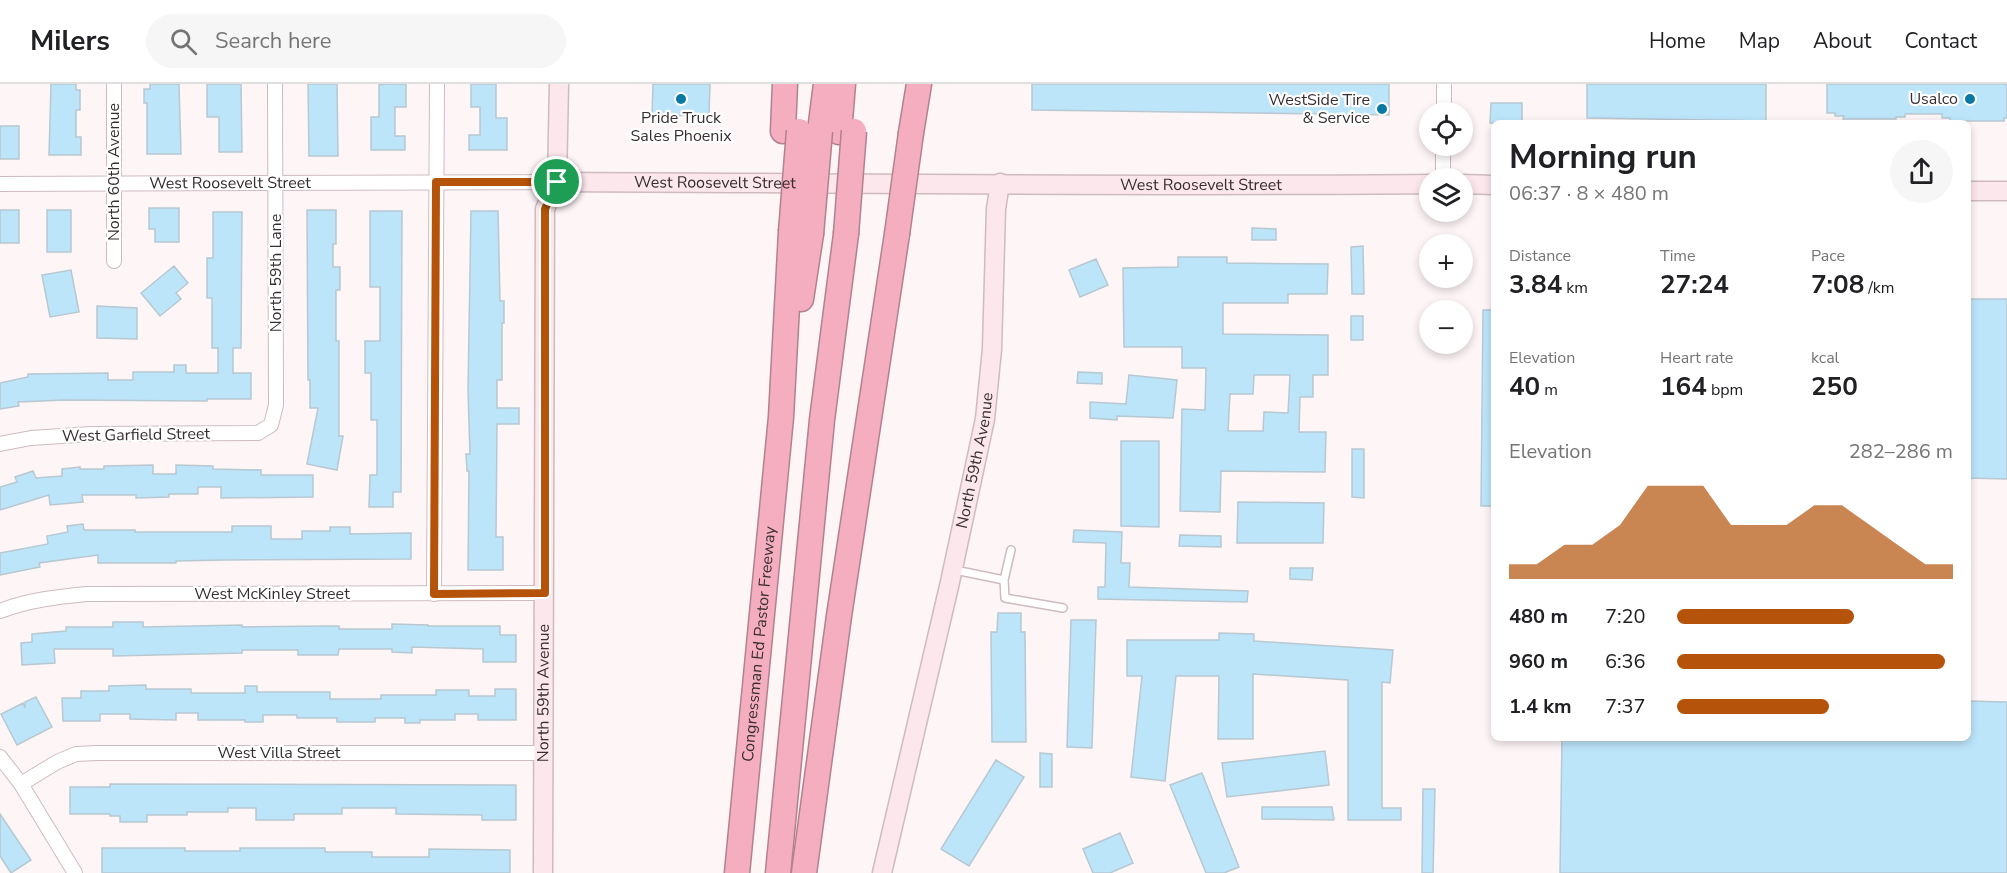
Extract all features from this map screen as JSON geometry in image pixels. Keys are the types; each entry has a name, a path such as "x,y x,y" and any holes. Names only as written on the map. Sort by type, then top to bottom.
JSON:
{"highway":[{"path":"785,84 819,131"},
{"path":"778,873 822,420 812,233 819,131 800,84"},
{"path":"781,417 812,233 819,131 826,84"},
{"path":"781,417 812,233 819,131 843,84"},
{"path":"819,131 858,84"},
{"path":"804,873 839,616 919,84"},
{"name":"Congressman Ed Pastor Freeway","path":"737,873 781,417"}],"main road":[{"name":"North 59th Avenue","path":"543,873 545,209 557,182 559,84"},
{"name":"West Roosevelt Street","path":"557,182 1000,183 1166,186 1419,184"},
{"name":"North 59th Avenue","path":"882,873 985,419 992,349 996,209 1000,183"},
{"path":"1473,184 1491,185"},
{"path":"1971,191 2007,191"}],"street":[{"name":"North 60th Avenue","path":"114,84 114,261"},
{"name":"North 59th Lane","path":"271,425 276,405 275,84"},
{"path":"434,594 437,84"},
{"path":"1444,84 1444,102"},
{"name":"West Roosevelt Street","path":"0,184 557,182"},
{"name":"West Garfield Street","path":"0,444 31,438 92,434 258,433 271,425"},
{"name":"West McKinley Street","path":"0,611 37,600 86,594 545,593"},
{"name":"West Villa Street","path":"21,784 57,762 76,754 545,753"},
{"path":"0,757 21,784 75,873"}],"lane":[{"path":"1011,550 1004,580 1005,598 1063,608"},
{"path":"952,569 1004,580"}],"building":[{"path":"51,84 76,84 76,90 80,90 80,110 76,110 76,137 81,137 81,155 49,155"},
{"path":"150,84 179,84 181,154 147,154 147,103 144,103 144,89 150,89"},
{"path":"207,84 241,84 242,152 219,152 219,117 207,117"},
{"path":"308,84 337,84 338,156 309,156"},
{"path":"406,84 406,107 395,107 395,136 405,136 405,150 371,150 371,117 379,117 379,85"},
{"path":"471,84 496,84 496,118 507,118 507,150 469,150 469,135 480,135 480,107 471,107"},
{"name":"Pride Truck Sales Phoenix","path":"653,84 710,84 709,116 652,115"},
{"path":"1032,84 1389,84 1389,115 1032,110"},
{"path":"1587,84 1766,84 1766,120 1587,118"},
{"path":"1827,84 2007,84 2007,118 2004,118 2004,121 1950,120 1950,118 1942,118 1942,114 1905,114 1905,117 1896,117 1896,119 1843,119 1844,116 1827,113"},
{"path":"1491,103 1522,103 1522,120 1491,120 1490,123"},
{"path":"0,126 19,126 19,159 0,159"},
{"path":"149,208 179,208 179,242 155,242 155,229 149,229"},
{"path":"0,210 19,210 19,243 0,243"},
{"path":"47,210 71,210 71,252 47,252"},
{"path":"307,210 336,210 333,267 340,267 340,290 336,290 336,341 339,341 339,436 343,436 337,470 307,464 318,408 310,408 310,380 308,380"},
{"path":"370,211 402,211 401,492 393,492 393,507 369,507 370,475 377,475 377,420 371,420 371,373 365,373 365,341 380,341 380,287 370,287"},
{"path":"471,211 498,211 500,301 504,301 504,323 502,323 502,380 497,380 497,408 519,408 519,424 497,424 496,537 503,537 503,570 468,570 469,471 467,471 466,454 470,454 468,390"},
{"path":"213,212 242,212 241,348 233,348 233,373 251,373 251,399 65,400 18,402 19,406 0,409 0,383 28,377 28,374 108,373 108,380 133,380 133,372 174,372 174,365 186,365 186,373 218,373 218,348 212,348 212,298 207,298 207,258 213,258"},
{"path":"1252,228 1276,229 1276,240 1252,240"},
{"path":"1363,246 1364,294 1352,294 1351,247"},
{"path":"1178,257 1227,257 1227,263 1328,264 1327,294 1288,294 1288,303 1223,303 1223,334 1328,335 1328,375 1313,375 1313,397 1300,397 1299,432 1326,432 1325,472 1221,471 1220,512 1180,511 1182,409 1205,410 1206,368 1182,368 1182,347 1124,347 1123,268 1178,267","holes":["1254,375 1290,375 1288,413 1264,412 1263,431 1228,431 1230,394 1253,394"]},
{"path":"1096,259 1108,285 1080,297 1069,270"},
{"path":"174,266 188,283 176,293 181,299 160,316 141,293"},
{"path":"71,270 79,312 50,317 42,275"},
{"path":"1971,299 2007,299 2007,479 1971,478"},
{"path":"97,306 137,308 137,339 97,338"},
{"path":"1483,310 1491,310 1491,506 1481,506"},
{"path":"1351,316 1363,316 1363,340 1351,340"},
{"path":"1078,372 1102,373 1102,384 1077,383"},
{"path":"1129,375 1177,380 1173,418 1117,416 1117,420 1090,418 1090,402 1126,404"},
{"path":"1121,441 1159,441 1159,527 1121,526"},
{"path":"1352,449 1364,449 1364,498 1352,497"},
{"path":"153,465 153,474 176,474 176,465 213,466 213,469 261,470 261,475 313,475 313,497 221,498 221,487 198,487 198,494 169,494 169,497 136,498 136,495 82,495 83,502 50,505 49,495 0,510 0,487 17,482 15,477 33,471 36,478 62,476 62,469 80,467 80,469 104,469 104,466"},
{"path":"1238,502 1324,503 1323,543 1237,543"},
{"path":"83,524 84,530 135,530 135,532 232,532 232,526 271,526 271,539 302,539 302,531 330,531 330,527 350,527 350,534 411,533 411,559 98,563 98,555 39,563 40,567 0,575 0,553 48,544 47,536 68,532 67,526"},
{"path":"1074,530 1122,532 1121,563 1130,563 1129,587 1248,591 1247,602 1098,599 1098,587 1105,587 1106,543 1073,542"},
{"path":"1180,535 1221,536 1221,547 1179,546"},
{"path":"1290,568 1313,568 1312,580 1290,579"},
{"path":"998,613 1021,613 1021,632 1025,632 1026,742 992,742 991,632 997,632"},
{"path":"1071,620 1096,620 1092,748 1067,747"},
{"path":"113,622 143,622 143,627 242,625 242,627 339,626 339,629 392,629 392,624 500,626 500,635 516,635 516,662 483,662 483,649 412,647 412,653 392,652 392,649 339,649 338,655 298,655 298,650 242,650 242,653 113,656 113,649 54,649 55,663 22,665 21,643 32,642 32,634 66,631 66,627 113,627"},
{"path":"1219,633 1254,634 1254,641 1393,650 1390,683 1382,682 1382,808 1401,808 1401,820 1348,820 1348,680 1253,674 1253,739 1218,739 1219,676 1176,676 1165,781 1131,777 1142,676 1127,676 1127,640 1219,640"},
{"path":"146,685 146,689 191,689 191,693 245,693 245,686 257,686 257,692 330,692 330,699 381,699 381,695 436,695 436,690 469,690 469,696 495,696 495,689 516,689 516,720 478,720 478,714 455,714 455,720 420,720 420,723 405,723 405,718 375,718 375,722 337,722 337,718 263,715 263,722 245,722 245,720 198,720 198,713 176,713 176,720 130,719 130,714 100,714 100,721 63,721 62,698 81,698 81,691 109,691 109,686"},
{"path":"36,697 52,727 17,745 1,714 23,703 25,708 25,702"},
{"path":"1971,701 2007,702 2007,873 1560,873 1562,741 1971,741"},
{"path":"1325,751 1329,785 1227,797 1222,763"},
{"path":"1040,753 1052,754 1052,787 1040,787"},
{"path":"996,760 1024,777 969,866 941,849"},
{"path":"1202,773 1239,867 1224,873 1206,873 1170,785"},
{"path":"110,784 516,785 516,820 482,820 482,815 396,814 396,808 342,808 342,814 294,814 294,820 256,820 256,808 228,808 228,812 187,812 187,815 147,815 147,822 120,822 120,816 110,816 110,814 70,814 70,787 110,787"},
{"path":"1423,789 1435,789 1433,873 1422,873"},
{"path":"1262,807 1332,807 1334,820 1262,819"},
{"path":"0,814 31,860 11,873 0,856"},
{"path":"1120,833 1133,863 1110,873 1093,873 1083,849"},
{"path":"102,848 185,848 185,851 240,851 240,848 325,848 325,852 372,852 372,857 429,857 429,849 510,850 510,873 102,873"}],"place":[{"name":"Pride Truck Sales Phoenix","path":"681,99"},
{"name":"Usalco","path":"1970,99"},
{"name":"WestSide Tire & Service","path":"1382,109"}],"route":[{"path":"436,182 557,182 545,209 545,593 434,594 436,182"}]}
